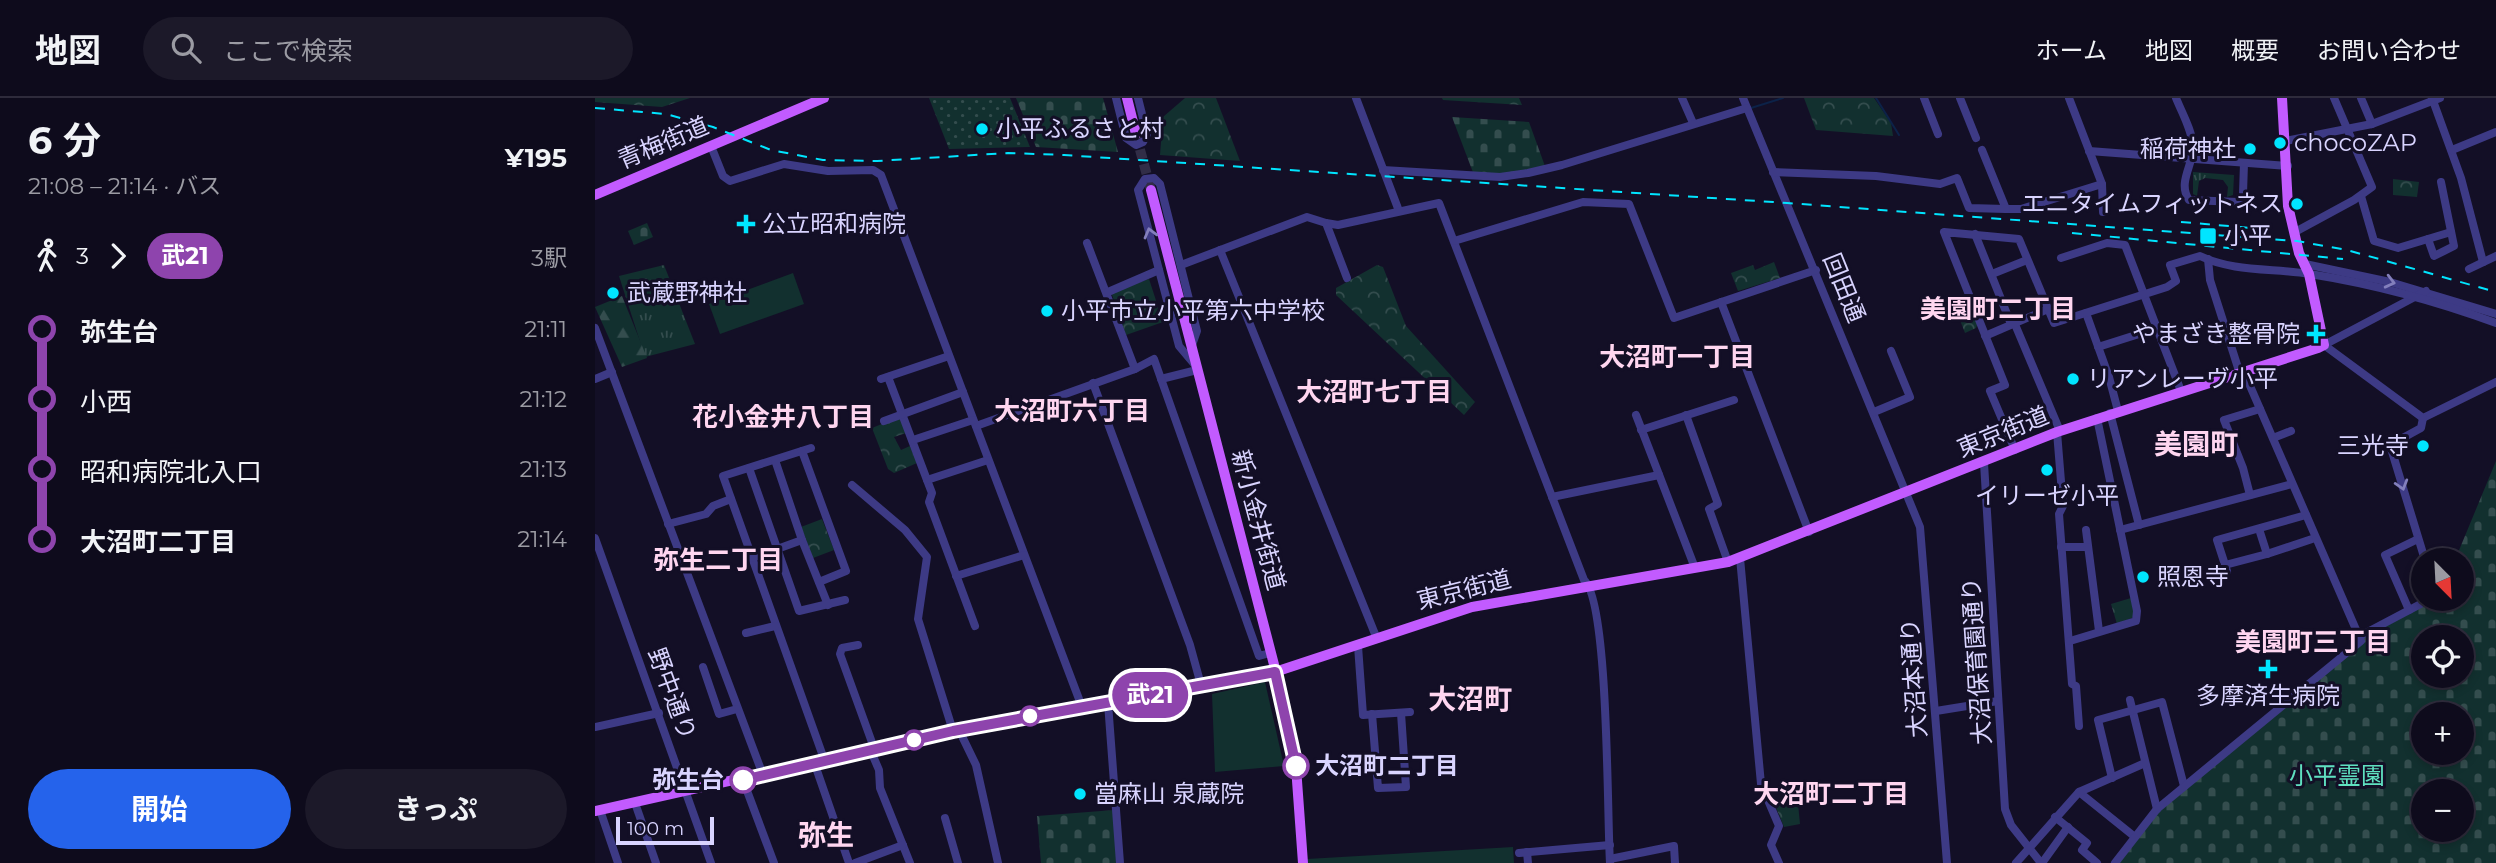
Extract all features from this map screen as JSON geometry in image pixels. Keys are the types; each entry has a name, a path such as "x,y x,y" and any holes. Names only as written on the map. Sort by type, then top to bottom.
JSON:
{"main road":[{"name":"青梅街道","path":"595,195 824,98"},
{"path":"1127,98 1136,134"},
{"path":"2281,98 2288,166 2288,206 2307,269 2324,345"},
{"name":"新小金井街道","path":"1151,190 1275,672 1296,766 1303,863"},
{"name":"東京街道","path":"597,811 956,730 1275,672 1459,611 1590,585 1728,562 2058,432 2324,345"}],"street":[{"path":"1116,98 1126,138 1136,145 1143,142 1147,134 1138,98"},
{"path":"1356,98 1399,211"},
{"path":"1682,98 1693,123"},
{"name":"回田通","path":"1743,98 1907,493"},
{"path":"1924,98 1938,134"},
{"path":"1960,98 1976,138"},
{"path":"2069,98 2102,184 2103,212"},
{"path":"2176,98 2192,141 2192,159 2187,170 2185,192 2189,200 2238,202 2242,194 2244,163"},
{"path":"2295,232 2361,196 2372,187 2334,98"},
{"path":"2365,99 2372,124"},
{"path":"2285,141 2372,124 2435,99 2483,262"},
{"path":"1383,170 1500,177 1528,173 1747,108"},
{"path":"2452,150 2496,132"},
{"path":"711,146 723,176 730,181 784,164 828,171 873,170 881,175 1082,707"},
{"path":"1982,150 2006,209"},
{"path":"2089,151 2288,166"},
{"path":"1773,172 1876,176 1940,184 1957,178 1969,208 2021,209 2102,184"},
{"path":"1161,379 1196,368 1179,346 1138,190 1142,181 1147,178 1154,178 1160,184 1181,265 1198,331 1191,348"},
{"path":"2428,239 2434,256 2454,246 2441,182"},
{"path":"2361,196 2374,241 2398,247 2451,232"},
{"path":"1181,265 1307,217 1338,225 1437,202 1584,580 1590,585 1603,690 1610,861 1674,846 1675,863"},
{"path":"1454,241 1583,202 1629,204 1674,318 1816,270"},
{"path":"1326,223 1347,278"},
{"path":"2015,450 1990,391 2005,385 1944,232 2019,239 2054,323 2167,287 2176,281 2170,265 2200,256 2220,264 2307,269 2426,291 2496,314"},
{"path":"1975,234 2058,432 2063,506 2059,514 2061,547 2072,684 2076,685 2079,726"},
{"path":"1087,243 1108,292 1135,369"},
{"path":"2060,258 2107,243 2125,245 2181,391"},
{"path":"1220,250 1377,639"},
{"path":"2469,269 2496,256"},
{"path":"1992,274 2027,260"},
{"path":"2115,863 2157,809 2361,641 2242,373 2210,280 2208,260"},
{"path":"2307,269 2413,297 2496,323"},
{"path":"1108,292 1159,270"},
{"path":"2423,418 2324,345 2426,291"},
{"path":"1721,302 1809,532"},
{"path":"1985,335 2048,309"},
{"path":"2086,313 2098,347 2139,525"},
{"path":"595,328 763,775"},
{"path":"2098,347 2158,328"},
{"path":"1874,412 1910,397 1891,351"},
{"path":"949,356 885,378 913,440 932,493 929,502 975,626"},
{"path":"913,440 975,423 1135,369 1154,359 1259,656 1270,653"},
{"path":"595,379 612,372"},
{"path":"2423,418 2496,382"},
{"path":"1093,383 1190,645 1201,685"},
{"path":"884,421 902,412 963,392"},
{"path":"1641,430 1734,400"},
{"path":"2250,495 2243,468 2224,420 2260,409"},
{"path":"1636,415 1695,568"},
{"path":"1686,415 1719,504 1709,509 1728,562"},
{"path":"2070,641 2136,621 2137,611 2097,418"},
{"path":"2421,548 2390,445 2421,428 2423,418"},
{"path":"2273,438 2291,431"},
{"path":"819,582 846,571 806,449 723,476 819,761 849,863"},
{"path":"775,460 802,540 828,605"},
{"path":"927,480 988,460"},
{"name":"大沼保育園通り","path":"1984,463 2005,809 2011,825 2041,863"},
{"path":"748,468 799,611 845,600"},
{"path":"1552,497 1659,475"},
{"path":"2120,530 2292,484"},
{"path":"852,485 905,530 927,557 918,619 956,730 976,765 998,863"},
{"name":"大沼本通り","path":"1907,493 1924,546 1947,863"},
{"path":"668,524 706,514 713,506 731,499"},
{"path":"2306,514 2217,540 2226,568 2315,538"},
{"path":"2259,528 2267,554"},
{"path":"2086,530 2099,631"},
{"name":"野中通り","path":"595,538 599,561 659,713 711,863"},
{"path":"2360,636 2409,610 2385,555 2418,538"},
{"path":"752,558 802,540"},
{"path":"2061,547 2087,547"},
{"path":"956,576 1024,555"},
{"path":"1740,558 1761,784 1779,826 1771,845 1779,863"},
{"path":"746,633 775,626"},
{"path":"858,645 842,648 840,654 879,770 880,788 910,863"},
{"path":"1358,646 1363,715 1372,714 1405,712 1406,787 1378,788 1372,714"},
{"path":"703,667 719,714 737,709"},
{"path":"2130,700 2157,809"},
{"path":"1936,711 1999,701"},
{"path":"2112,778 2098,720 2162,702 2184,786"},
{"path":"1108,703 1120,863"},
{"path":"595,727 659,713"},
{"path":"2016,863 2079,792 2145,764"},
{"path":"743,780 774,863"},
{"path":"2079,792 2135,837"},
{"path":"635,803 656,863"},
{"path":"597,811 618,863"},
{"path":"2055,817 2087,843 2082,850 2097,863"},
{"path":"945,818 958,863"},
{"path":"2041,863 2068,827"},
{"path":"855,863 904,845"},
{"path":"1528,863 1523,853 1610,845"},
{"path":"1541,851 1542,863"}],"green space":[{"path":"595,98 690,98 662,107 595,102"},
{"name":"小平ふるさと村","path":"929,98 1010,98 1030,147 949,149"},
{"path":"1016,98 1103,98 1118,152 1036,147"},
{"path":"1185,98 1216,98 1240,161 1160,155 1163,117"},
{"path":"1442,98 1519,98 1522,105 1443,100"},
{"path":"1804,98 1874,98 1891,123 1893,136 1816,130"},
{"path":"1452,117 1529,122 1546,169 1528,173 1474,175"},
{"path":"2193,172 2234,175 2233,195 2227,197 2228,187 2223,180 2205,178 2199,181 2197,196 2193,194"},
{"path":"2393,179 2419,182 2417,197 2393,195"},
{"path":"647,223 653,237 634,245 628,231"},
{"path":"1774,262 1780,278 1738,291 1731,273 1753,265 1755,270"},
{"path":"664,265 695,344 645,357 619,276"},
{"path":"1377,265 1383,267 1406,326 1475,402 1464,415 1336,295 1336,288"},
{"path":"793,273 804,304 720,334 709,304"},
{"path":"1149,279 1163,322 1126,335 1111,292"},
{"path":"622,296 647,358 622,367 595,307"},
{"path":"1966,296 1978,323 1976,328 1965,333 1953,302"},
{"path":"899,417 906,433 894,437 901,450 910,446 917,463 894,473 888,469 872,428"},
{"name":"小平霊園","path":"2496,461 2496,863 2119,863 2156,814 2363,635 2413,611 2475,611 2475,548 2460,548"},
{"path":"822,519 834,550 813,558 801,527"},
{"path":"2131,598 2134,617 2117,624 2111,604"},
{"path":"1265,682 1284,766 1215,772 1212,694"},
{"path":"1798,804 1800,824 1784,827 1775,805"},
{"path":"1114,810 1118,863 1041,863 1037,816"},
{"path":"1513,847 1514,863 1307,863 1307,859"}],"waterway":[{"path":"1751,108 1783,98"},
{"path":"1876,98 1899,135"}],"tunnel":[{"path":"1136,135 1151,190"}],"railway":[{"path":"595,108 666,114 713,127 771,150 823,160 877,161 1008,153 1064,155 1787,203 2297,241 2347,250 2496,292"},
{"path":"2181,222 2275,230"},
{"path":"2072,233 2343,259"}],"bus line":[{"name":"武21","path":"743,780 953,731 1275,672 1296,766"}],"place":[{"name":"小平ふるさと村","path":"982,129"},
{"name":"chocoZAP","path":"2280,143"},
{"name":"稲荷神社","path":"2250,149"},
{"name":"エニタイムフィットネス","path":"2297,204"},
{"name":"公立昭和病院","path":"746,224"},
{"name":"小平","path":"2208,236"},
{"name":"武蔵野神社","path":"613,293"},
{"name":"小平市立小平第六中学校","path":"1047,311"},
{"name":"やまざき整骨院","path":"2316,334"},
{"name":"リアンレーヴ小平","path":"2073,379"},
{"name":"三光寺","path":"2423,446"},
{"name":"イリーゼ小平","path":"2047,470"},
{"name":"照恩寺","path":"2143,577"},
{"name":"多摩済生病院","path":"2268,669"},
{"name":"大沼町二丁目","path":"1296,766"},
{"name":"弥生台","path":"743,780"},
{"name":"當麻山 泉蔵院","path":"1080,794"}],"district":[{"name":"美園町二丁目","path":"1998,309"},
{"name":"大沼町一丁目","path":"1677,357"},
{"name":"大沼町七丁目","path":"1374,392"},
{"name":"大沼町六丁目","path":"1072,411"},
{"name":"花小金井八丁目","path":"783,417"},
{"name":"美園町","path":"2196,444"},
{"name":"弥生二丁目","path":"718,560"},
{"name":"美園町三丁目","path":"2313,642"},
{"name":"大沼町","path":"1470,699"},
{"name":"大沼町二丁目","path":"1831,794"},
{"name":"弥生","path":"826,835"}]}
